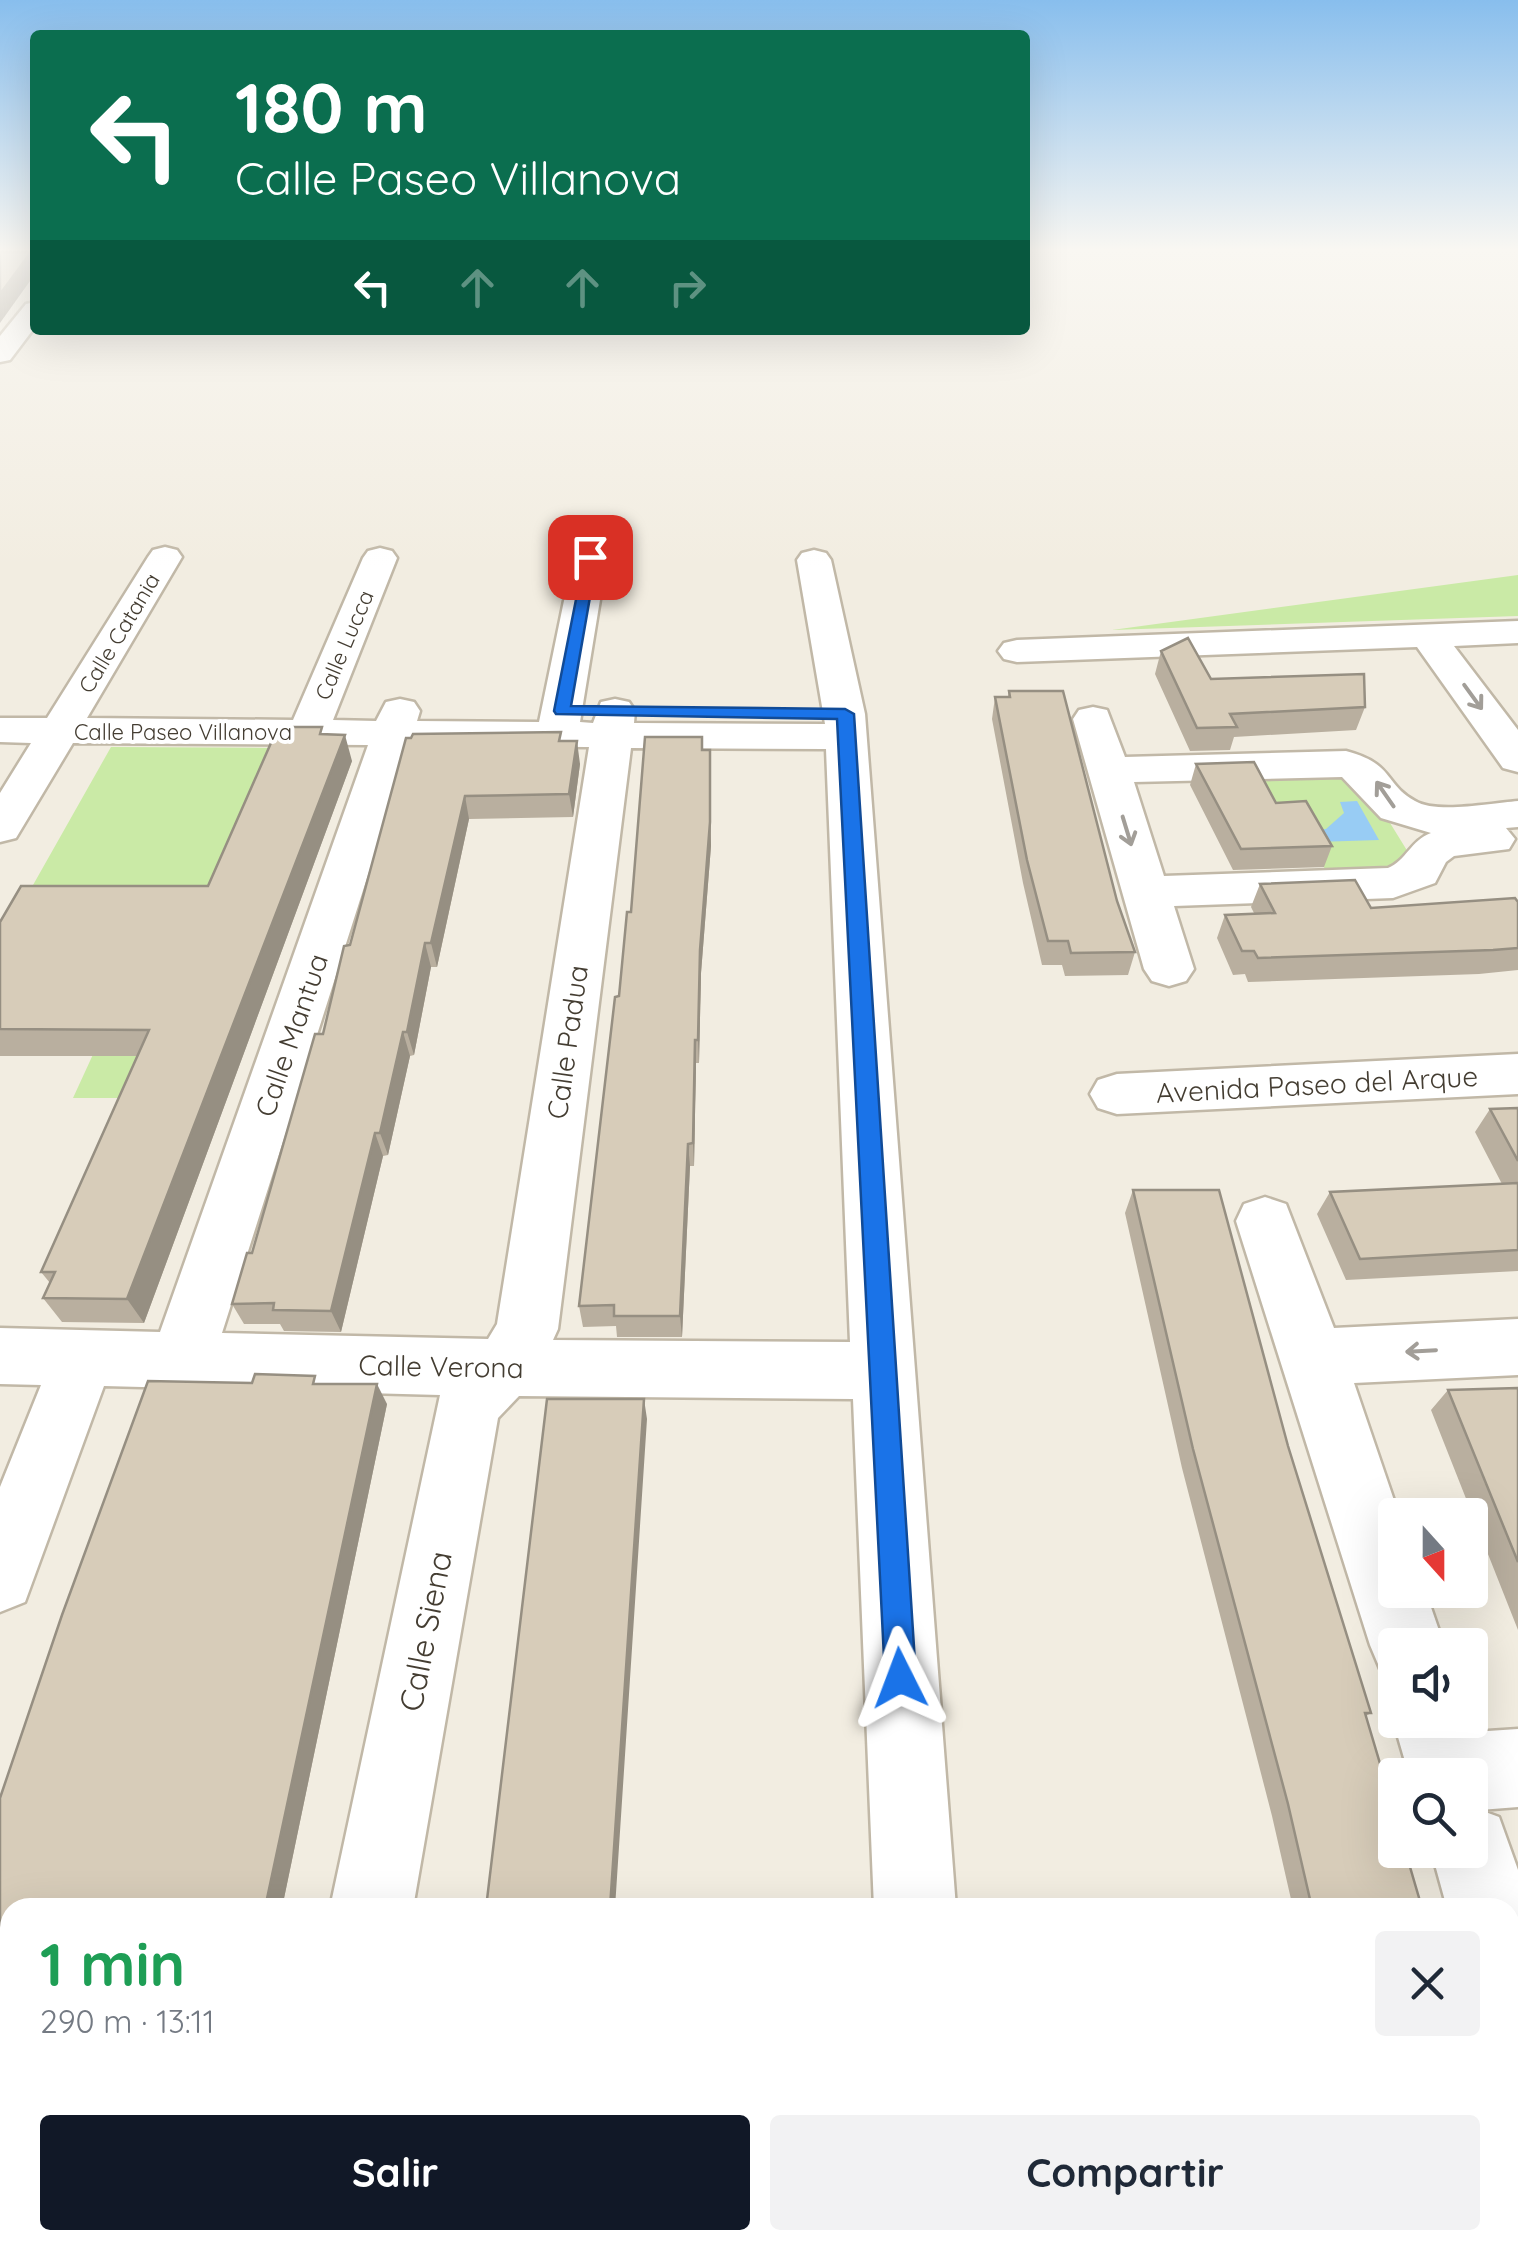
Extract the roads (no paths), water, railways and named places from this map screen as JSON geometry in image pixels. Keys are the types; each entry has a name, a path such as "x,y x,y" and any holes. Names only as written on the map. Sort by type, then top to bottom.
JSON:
{"street":[{"name":"Calle Catania","path":"0,828 165,557"},
{"path":"560,723 590,557"},
{"name":"Calle Lucca","path":"313,721 380,558"},
{"path":"814,560 846,725 914,1898"},
{"path":"1016,650 1518,632"},
{"path":"1447,634 1518,702"},
{"path":"1447,634 1518,759"},
{"name":"Calle Paseo Villanova","path":"0,708 67,720"},
{"path":"1092,719 1168,969"},
{"name":"Calle Paseo Villanova","path":"0,730 67,720 846,725"},
{"name":"Calle Mantua","path":"182,1360 396,722"},
{"name":"Calle Padua","path":"505,1368 527,1328 612,723"},
{"path":"1108,770 1346,764 1372,775 1393,807 1405,816 1421,819 1518,814"},
{"path":"1146,892 1392,883 1420,873 1424,856 1434,847 1450,842 1518,838"},
{"name":"Avenida Paseo del Arque","path":"1117,1094 1518,1074"},
{"path":"1265,1220 1314,1356 1401,1628"},
{"path":"1314,1356 1518,1347"},
{"name":"Calle Verona","path":"0,1356 505,1368 882,1371"},
{"path":"0,1577 83,1358"},
{"name":"Calle Siena","path":"374,1898 468,1405 505,1368"},
{"path":"1481,1868 1487,1898"}],"water":[{"path":"1357,801 1379,840 1316,842 1310,831 1326,829 1344,813 1340,802"}]}
